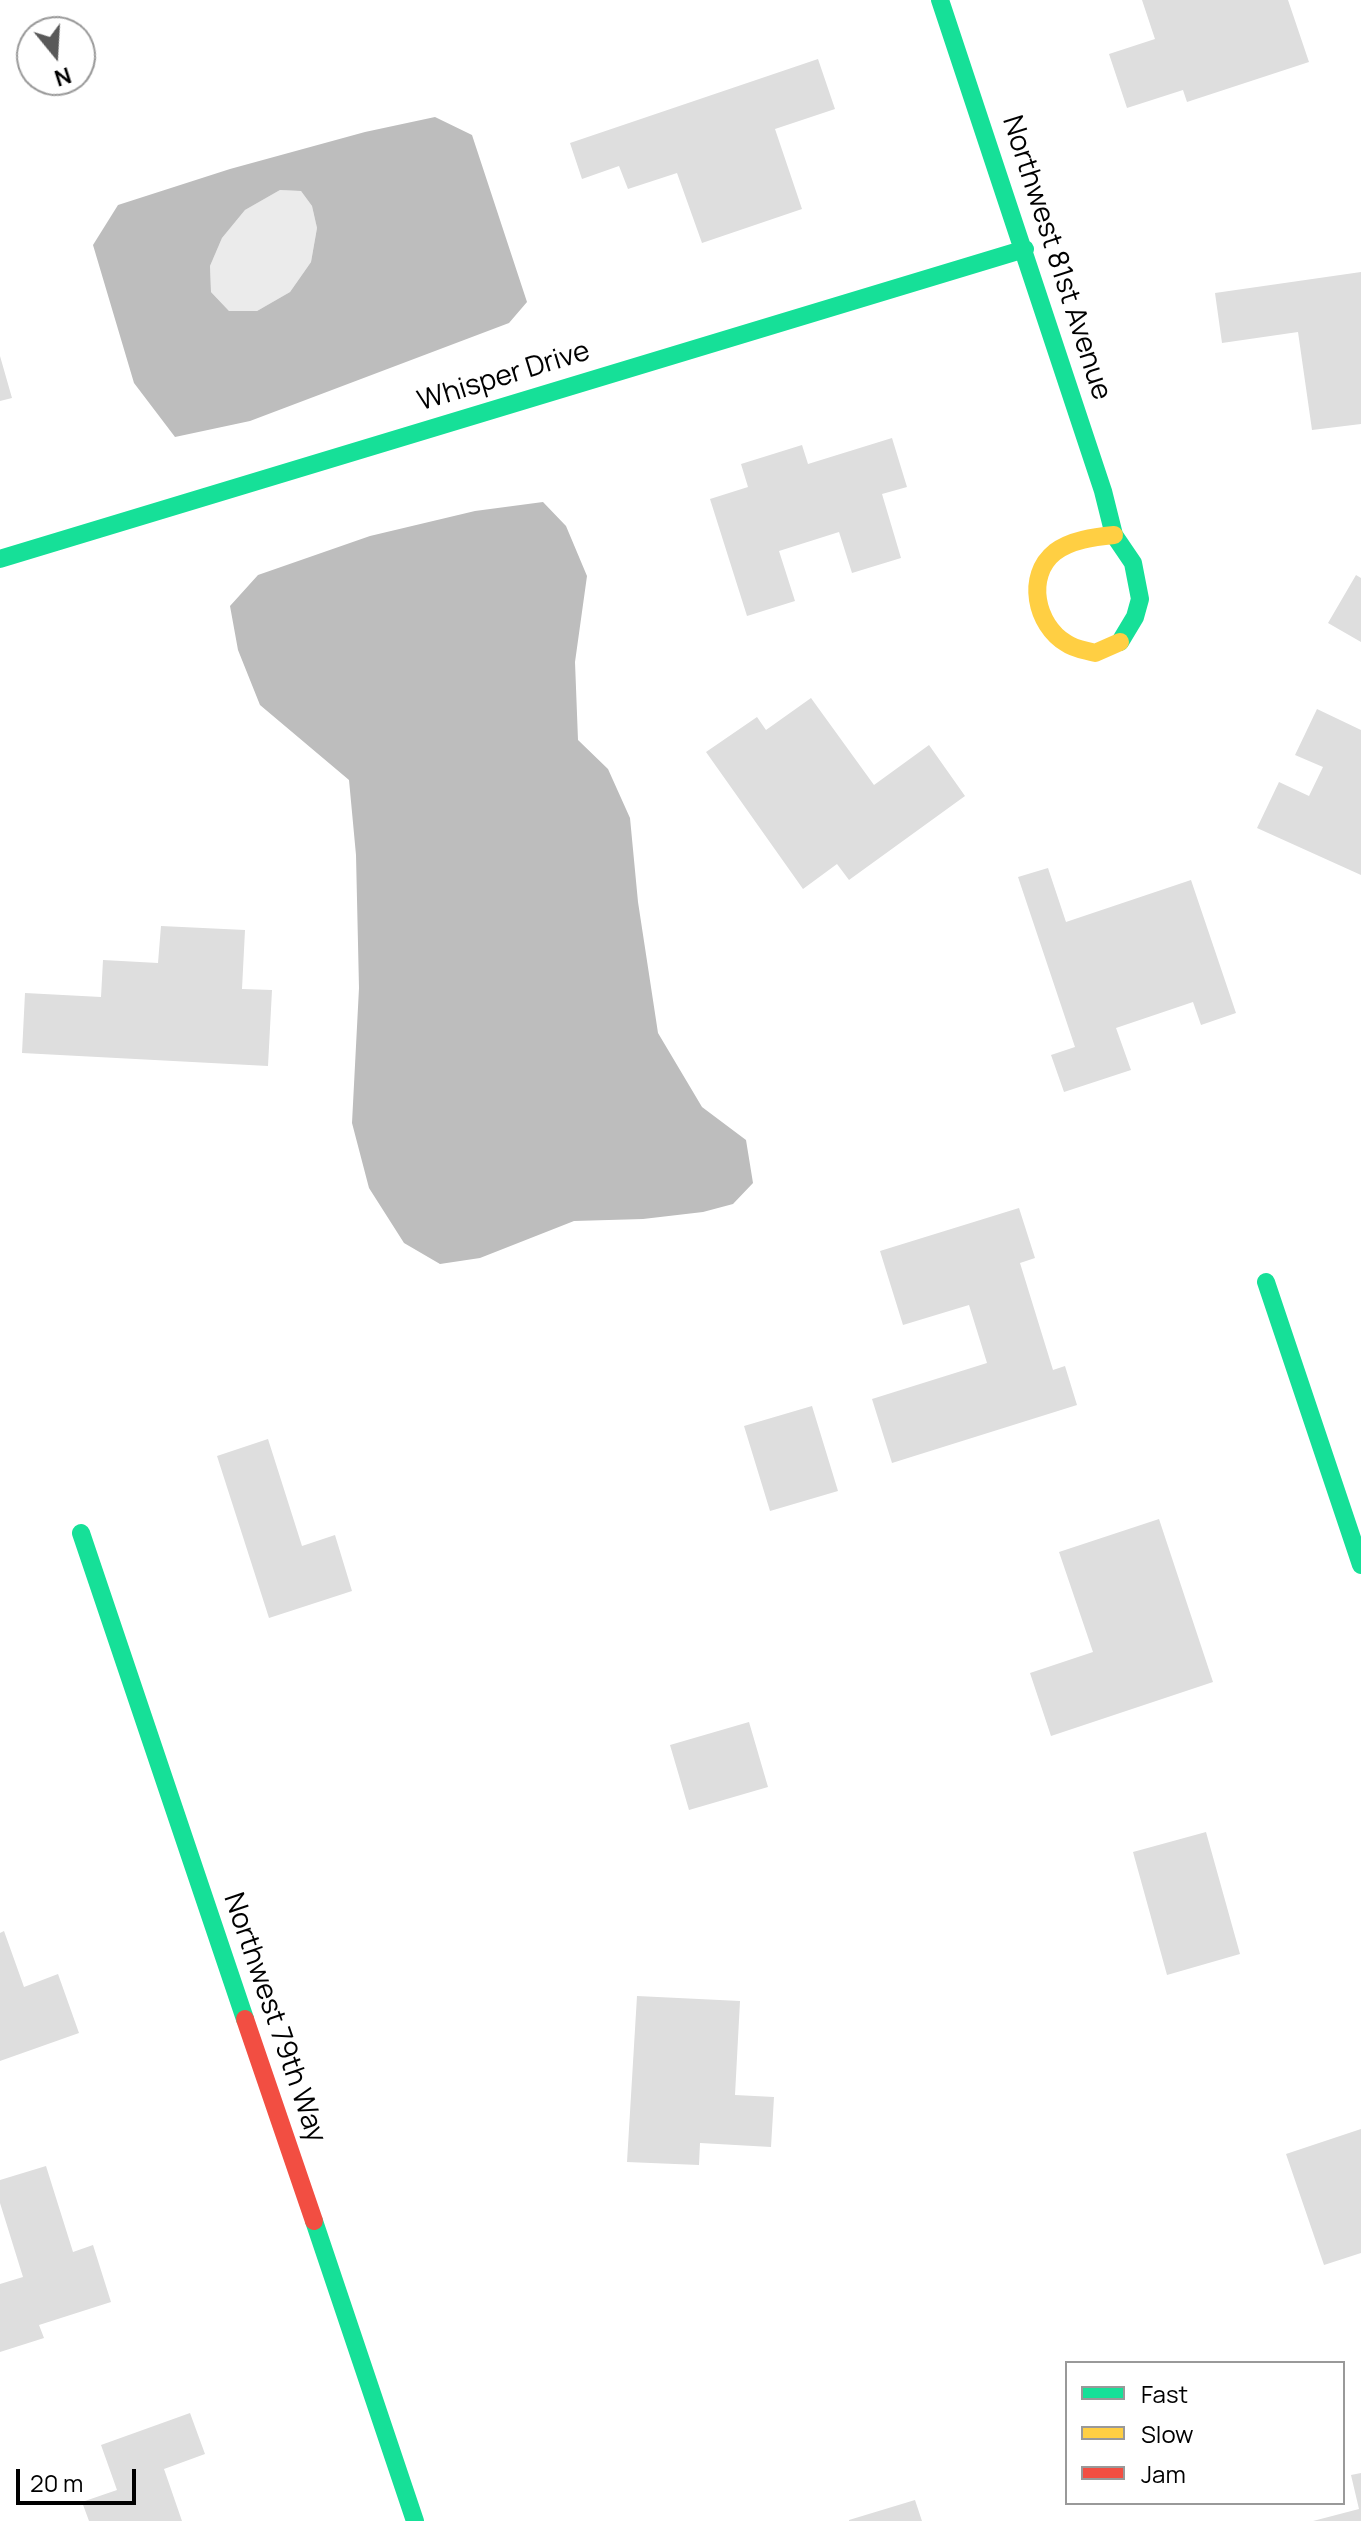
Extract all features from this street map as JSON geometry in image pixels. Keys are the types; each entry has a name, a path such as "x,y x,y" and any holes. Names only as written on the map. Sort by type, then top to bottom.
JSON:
{"street":[{"name":"Northwest 81st Avenue","path":"940,0 1025,249 1103,491 1114,535 1133,563 1140,599 1135,617 1119,643 1095,653 1067,645 1047,629 1038,606 1038,577 1051,554 1088,537 1114,535"},
{"name":"Whisper Drive","path":"0,559 1025,249"},
{"path":"1266,1282 1361,1565"},
{"name":"Northwest 79th Way","path":"81,1533 415,2521"}],"shaded area":[{"path":"435,117 472,135 527,302 509,323 250,421 175,437 134,383 93,245 118,205 230,169 365,132","holes":["280,190 301,191 312,206 317,228 311,262 290,292 257,311 229,311 211,292 210,266 222,238 245,210"]},
{"path":"280,190 301,191 312,206 317,228 311,262 290,292 257,311 229,311 211,292 210,266 222,238 245,210"},
{"path":"543,502 566,526 587,576 575,662 578,740 608,769 630,818 638,902 658,1033 702,1107 746,1140 753,1183 733,1204 703,1212 643,1219 574,1221 480,1258 440,1264 404,1243 369,1188 352,1123 359,988 356,855 349,780 260,705 238,650 230,606 258,575 370,536 475,511"}],"building":[{"path":"1142,0 1288,0 1309,62 1187,102 1183,90 1127,108 1109,54 1155,39"},
{"path":"818,59 835,109 775,129 802,209 702,243 677,173 628,189 619,166 582,179 570,143"},
{"path":"1361,272 1361,424 1312,430 1298,332 1222,343 1215,293"},
{"path":"0,356 12,398 0,401"},
{"path":"892,438 907,487 882,494 901,558 852,573 839,532 779,551 795,601 747,616 710,499 748,487 741,464 802,445 808,464"},
{"path":"1356,575 1361,578 1361,642 1328,623"},
{"path":"811,698 874,785 929,745 965,796 849,880 837,864 803,889 706,752 757,717 766,730"},
{"path":"1317,709 1361,730 1361,875 1257,828 1279,782 1309,796 1323,767 1295,755"},
{"path":"1048,868 1066,922 1191,880 1236,1013 1201,1025 1193,1002 1116,1028 1131,1070 1064,1092 1051,1055 1075,1047 1018,877"},
{"path":"161,926 245,930 242,989 272,990 268,1066 22,1053 25,993 101,997 103,960 158,963"},
{"path":"1019,1208 1035,1258 1020,1263 1053,1370 1065,1366 1077,1405 892,1463 872,1399 987,1363 969,1305 903,1325 880,1251"},
{"path":"812,1406 838,1491 770,1511 744,1426"},
{"path":"268,1439 302,1546 335,1535 352,1591 269,1618 217,1456"},
{"path":"1159,1519 1213,1682 1051,1736 1030,1673 1093,1652 1059,1552"},
{"path":"749,1722 768,1787 689,1810 670,1745"},
{"path":"1206,1832 1240,1954 1167,1975 1133,1852"},
{"path":"4,1931 24,1987 58,1974 79,2033 0,2061 0,1933"},
{"path":"637,1996 740,2001 735,2095 774,2097 771,2147 700,2143 699,2165 627,2162"},
{"path":"1361,2129 1361,2253 1324,2265 1286,2154"},
{"path":"46,2166 73,2252 93,2245 111,2302 39,2325 44,2338 0,2352 0,2284 23,2277 0,2203 0,2180"},
{"path":"190,2413 205,2454 164,2469 182,2521 89,2521 82,2502 117,2490 101,2445"},
{"path":"1361,2473 1361,2521 1313,2521 1359,2509 1351,2475"},
{"path":"915,2500 922,2521 849,2521 849,2520"}],"traffic: fast":[{"path":"940,0 1103,491 1114,535 1133,563 1140,599 1135,617 1120,642"},
{"path":"0,559 1025,249"},
{"path":"1266,1282 1361,1565"},
{"path":"81,1533 245,2019"},
{"path":"314,2221 415,2521"}],"traffic: slow":[{"path":"1114,535 1075,542 1055,552 1046,562 1037,587 1041,613 1047,625 1069,645 1095,653 1120,642"}],"traffic: jam":[{"path":"245,2019 314,2221"}]}
